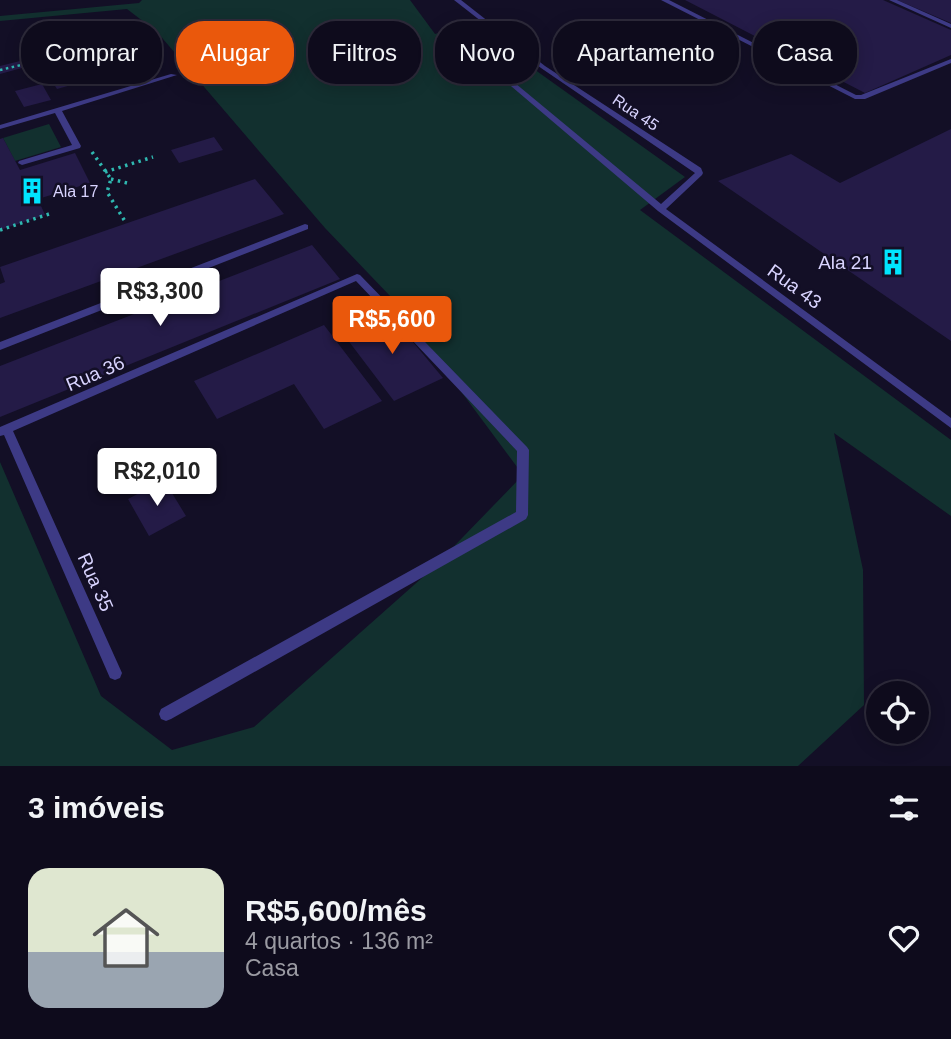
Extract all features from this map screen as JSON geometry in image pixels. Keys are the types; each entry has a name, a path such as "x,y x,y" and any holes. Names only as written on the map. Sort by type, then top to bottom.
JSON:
{"lane":[{"name":"Rua 45","path":"457,0 543,67 699,172 661,209"},
{"path":"664,0 858,97 951,61"},
{"path":"892,0 951,26"},
{"path":"0,127 173,75"},
{"name":"Rua 43","path":"512,84 661,209 951,424"},
{"path":"22,163 78,146 58,111"},
{"path":"0,346 305,227"},
{"name":"Rua 36","path":"4,431 357,277 523,450 522,515 166,714"},
{"name":"Rua 35","path":"4,431 115,673"}],"path":[{"path":"0,70 21,65"},
{"path":"90,149 111,179 131,184"},
{"path":"106,172 153,157"},
{"path":"111,179 107,192 126,223"},
{"path":"0,230 50,214"}],"green space":[{"path":"142,0 410,0 435,34 435,84 539,84 539,73 685,177 640,210 951,440 951,516 834,433 863,570 864,705 798,766 0,766 0,462 101,696 172,750 254,727 432,569 523,475 391,297 325,228 202,84 294,84 294,21 176,21 176,54 162,38 162,21 143,21 127,9 0,21 0,16 139,3"},
{"path":"49,124 61,147 15,161 3,138"}],"building":[{"path":"685,0 883,0 951,30 951,55 865,93 848,84 857,84 857,21 753,21 753,35 739,28 739,21 726,21"},
{"path":"897,0 951,0 951,23"},
{"path":"21,61 21,68 0,74 0,66"},
{"path":"42,84 51,100 24,107 15,91"},
{"path":"54,84 75,84 57,89"},
{"name":"Ala 21","path":"951,129 951,341 718,181 791,154 840,183"},
{"path":"214,137 223,150 179,163 171,150"},
{"name":"Ala 17","path":"3,138 20,170 75,153 90,183 38,199 45,215 0,230 0,139"},
{"path":"255,179 284,214 0,318 0,284 5,282 0,267"},
{"path":"312,245 340,279 0,417 0,366"},
{"path":"387,311 443,378 394,401 341,331"},
{"path":"324,325 382,401 324,429 294,384 217,419 194,381"},
{"path":"164,480 186,516 149,536 128,499"}],"place":[{"name":"Ala 17","path":"32,191"},
{"name":"Ala 21","path":"893,262"}]}
